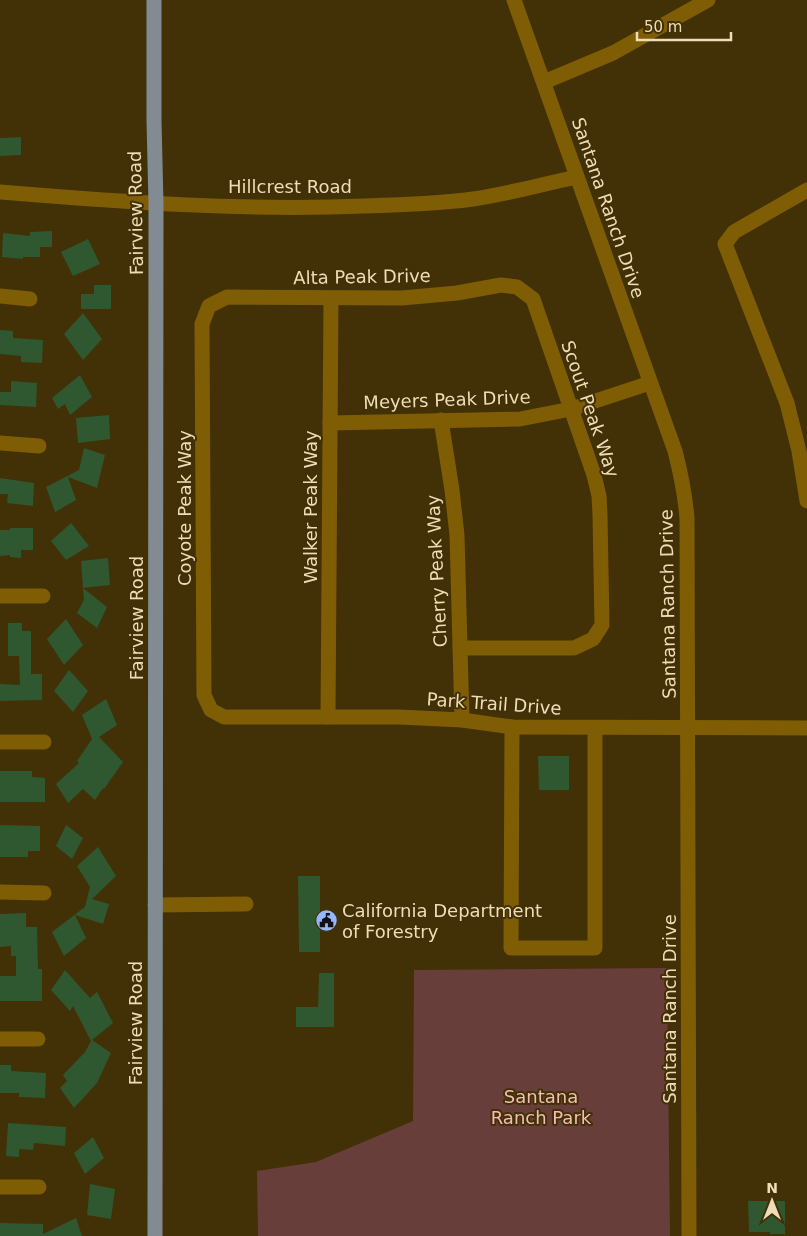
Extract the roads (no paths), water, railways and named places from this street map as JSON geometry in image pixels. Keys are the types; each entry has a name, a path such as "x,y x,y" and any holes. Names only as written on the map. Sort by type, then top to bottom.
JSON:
{"main road":[{"name":"Fairview Road","path":"154,0 156,204 155,1236"}],"street":[{"name":"Santana Ranch Drive","path":"514,0 675,451 685,499 688,728 689,1236"},
{"path":"544,82 614,53 708,0"},
{"name":"Hillcrest Road","path":"0,192 156,204 279,208 406,205 474,199 577,177"},
{"path":"807,190 734,232 725,244 787,403 800,451 807,501"},
{"name":"Alta Peak Drive","path":"209,306 227,297 402,298 457,293 500,285 518,287"},
{"name":"Scout Peak Way","path":"460,648 574,648 593,639 602,625 599,496 594,475 533,300 518,287"},
{"path":"0,296 30,299"},
{"name":"Walker Peak Way","path":"328,717 331,298"},
{"name":"Coyote Peak Way","path":"209,306 202,324 204,695 211,710"},
{"name":"Meyers Peak Drive","path":"330,424 520,419 571,409 650,383"},
{"name":"Cherry Peak Way","path":"441,420 457,535 462,720"},
{"path":"0,443 39,446"},
{"path":"0,596 43,596"},
{"name":"Park Trail Drive","path":"211,710 224,717 399,716 462,720 512,727 807,728"},
{"path":"512,727 511,948 595,948 596,728"},
{"path":"0,742 44,742"},
{"path":"0,892 44,893"},
{"path":"155,905 246,904"},
{"path":"0,1039 38,1039"},
{"path":"0,1187 39,1187"}],"place":[{"name":"California Department of Forestry","path":"326,921"}],"park label":[{"name":"Santana Ranch Park","path":"541,1107"}]}
